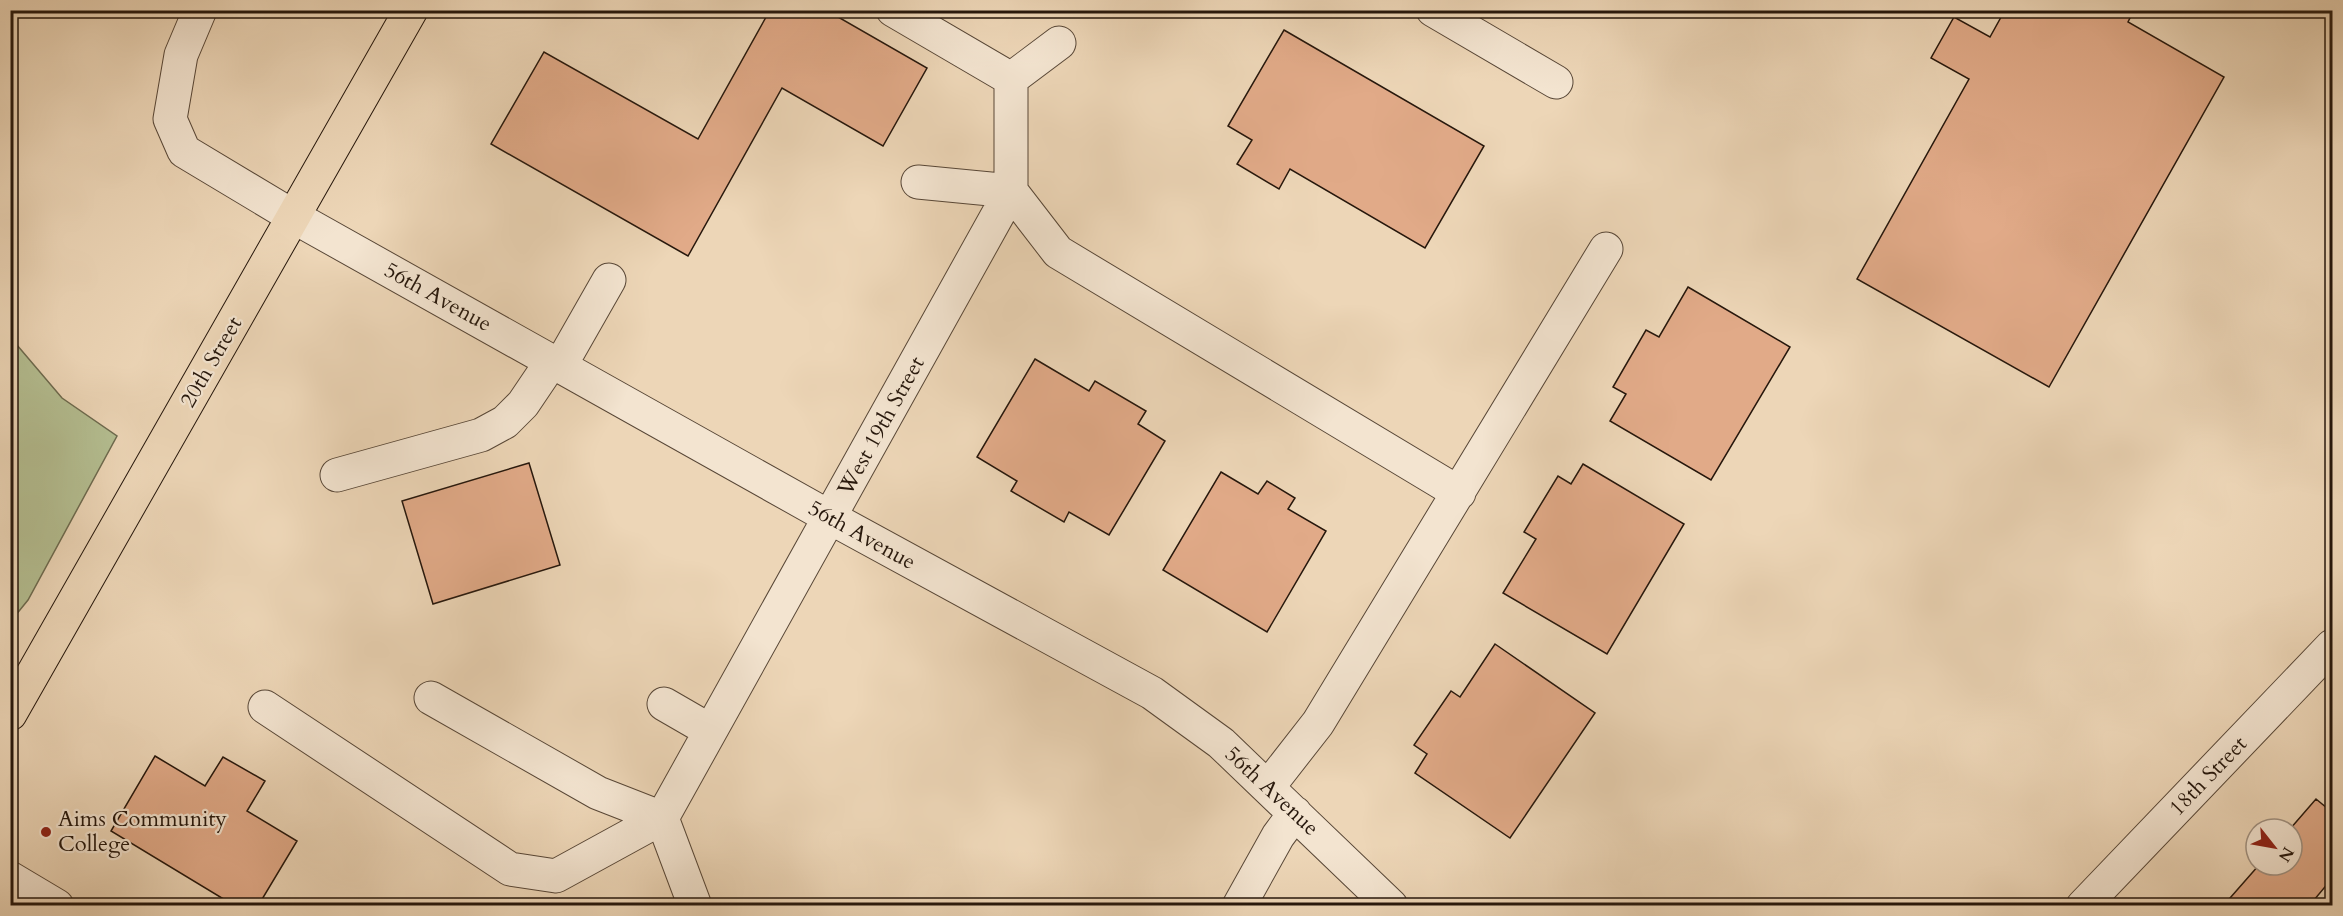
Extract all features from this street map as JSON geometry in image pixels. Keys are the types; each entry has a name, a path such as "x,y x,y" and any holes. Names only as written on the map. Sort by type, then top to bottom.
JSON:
{"main road":[{"name":"20th Street","path":"10,714 411,10"}],"street":[{"name":"56th Avenue","path":"200,10 181,55 171,119 184,151 294,217 831,518 1152,693 1221,743 1391,906"},
{"path":"893,10 1011,79"},
{"path":"1432,10 1556,82"},
{"path":"1011,79 1059,43"},
{"path":"1011,79 1011,191 1058,252 1459,493"},
{"path":"918,182 1011,191"},
{"name":"West 19th Street","path":"662,818 1011,191"},
{"path":"1268,787 1318,723 1606,249"},
{"path":"337,475 482,435 504,423 524,404 556,364 609,280"},
{"name":"18th Street","path":"2083,906 2332,646"},
{"path":"431,698 598,793 662,818 695,906"},
{"path":"664,704 709,730"},
{"path":"265,707 510,869 556,876 662,818"},
{"path":"1239,906 1278,836 1295,813"},
{"path":"10,878 57,906"}],"green space":[{"path":"11,338 62,398 117,436 28,600 11,621"}],"building":[{"path":"770,10 826,10 927,68 883,146 782,88 688,256 491,144 544,52 698,139"},
{"path":"2005,10 2134,10 2128,22 2224,77 2049,387 1857,279 1969,79 1931,58 1954,17 1990,37"},
{"path":"1284,30 1484,146 1425,248 1290,169 1279,189 1237,164 1252,140 1228,126"},
{"path":"1688,287 1790,347 1711,480 1610,421 1626,394 1613,387 1646,330 1659,337"},
{"path":"1035,359 1089,391 1095,381 1146,411 1138,424 1165,441 1109,535 1069,512 1064,522 1011,491 1017,481 977,457"},
{"path":"529,463 560,565 433,604 402,501"},
{"path":"1583,464 1684,524 1607,654 1503,593 1536,539 1524,532 1558,476 1571,484"},
{"path":"1221,472 1258,494 1267,481 1295,498 1288,509 1326,531 1267,632 1163,570"},
{"path":"1495,644 1595,713 1510,838 1415,773 1427,754 1414,745 1451,691 1460,697"},
{"path":"155,756 205,786 223,757 265,781 247,811 297,841 258,906 235,906 111,831"},
{"path":"2316,799 2327,808 2332,803 2332,885 2329,882 2309,906 2223,906 2248,877 2304,877 2304,817 2300,817"}],"place":[{"name":"Aims Community College","path":"46,832"}]}
